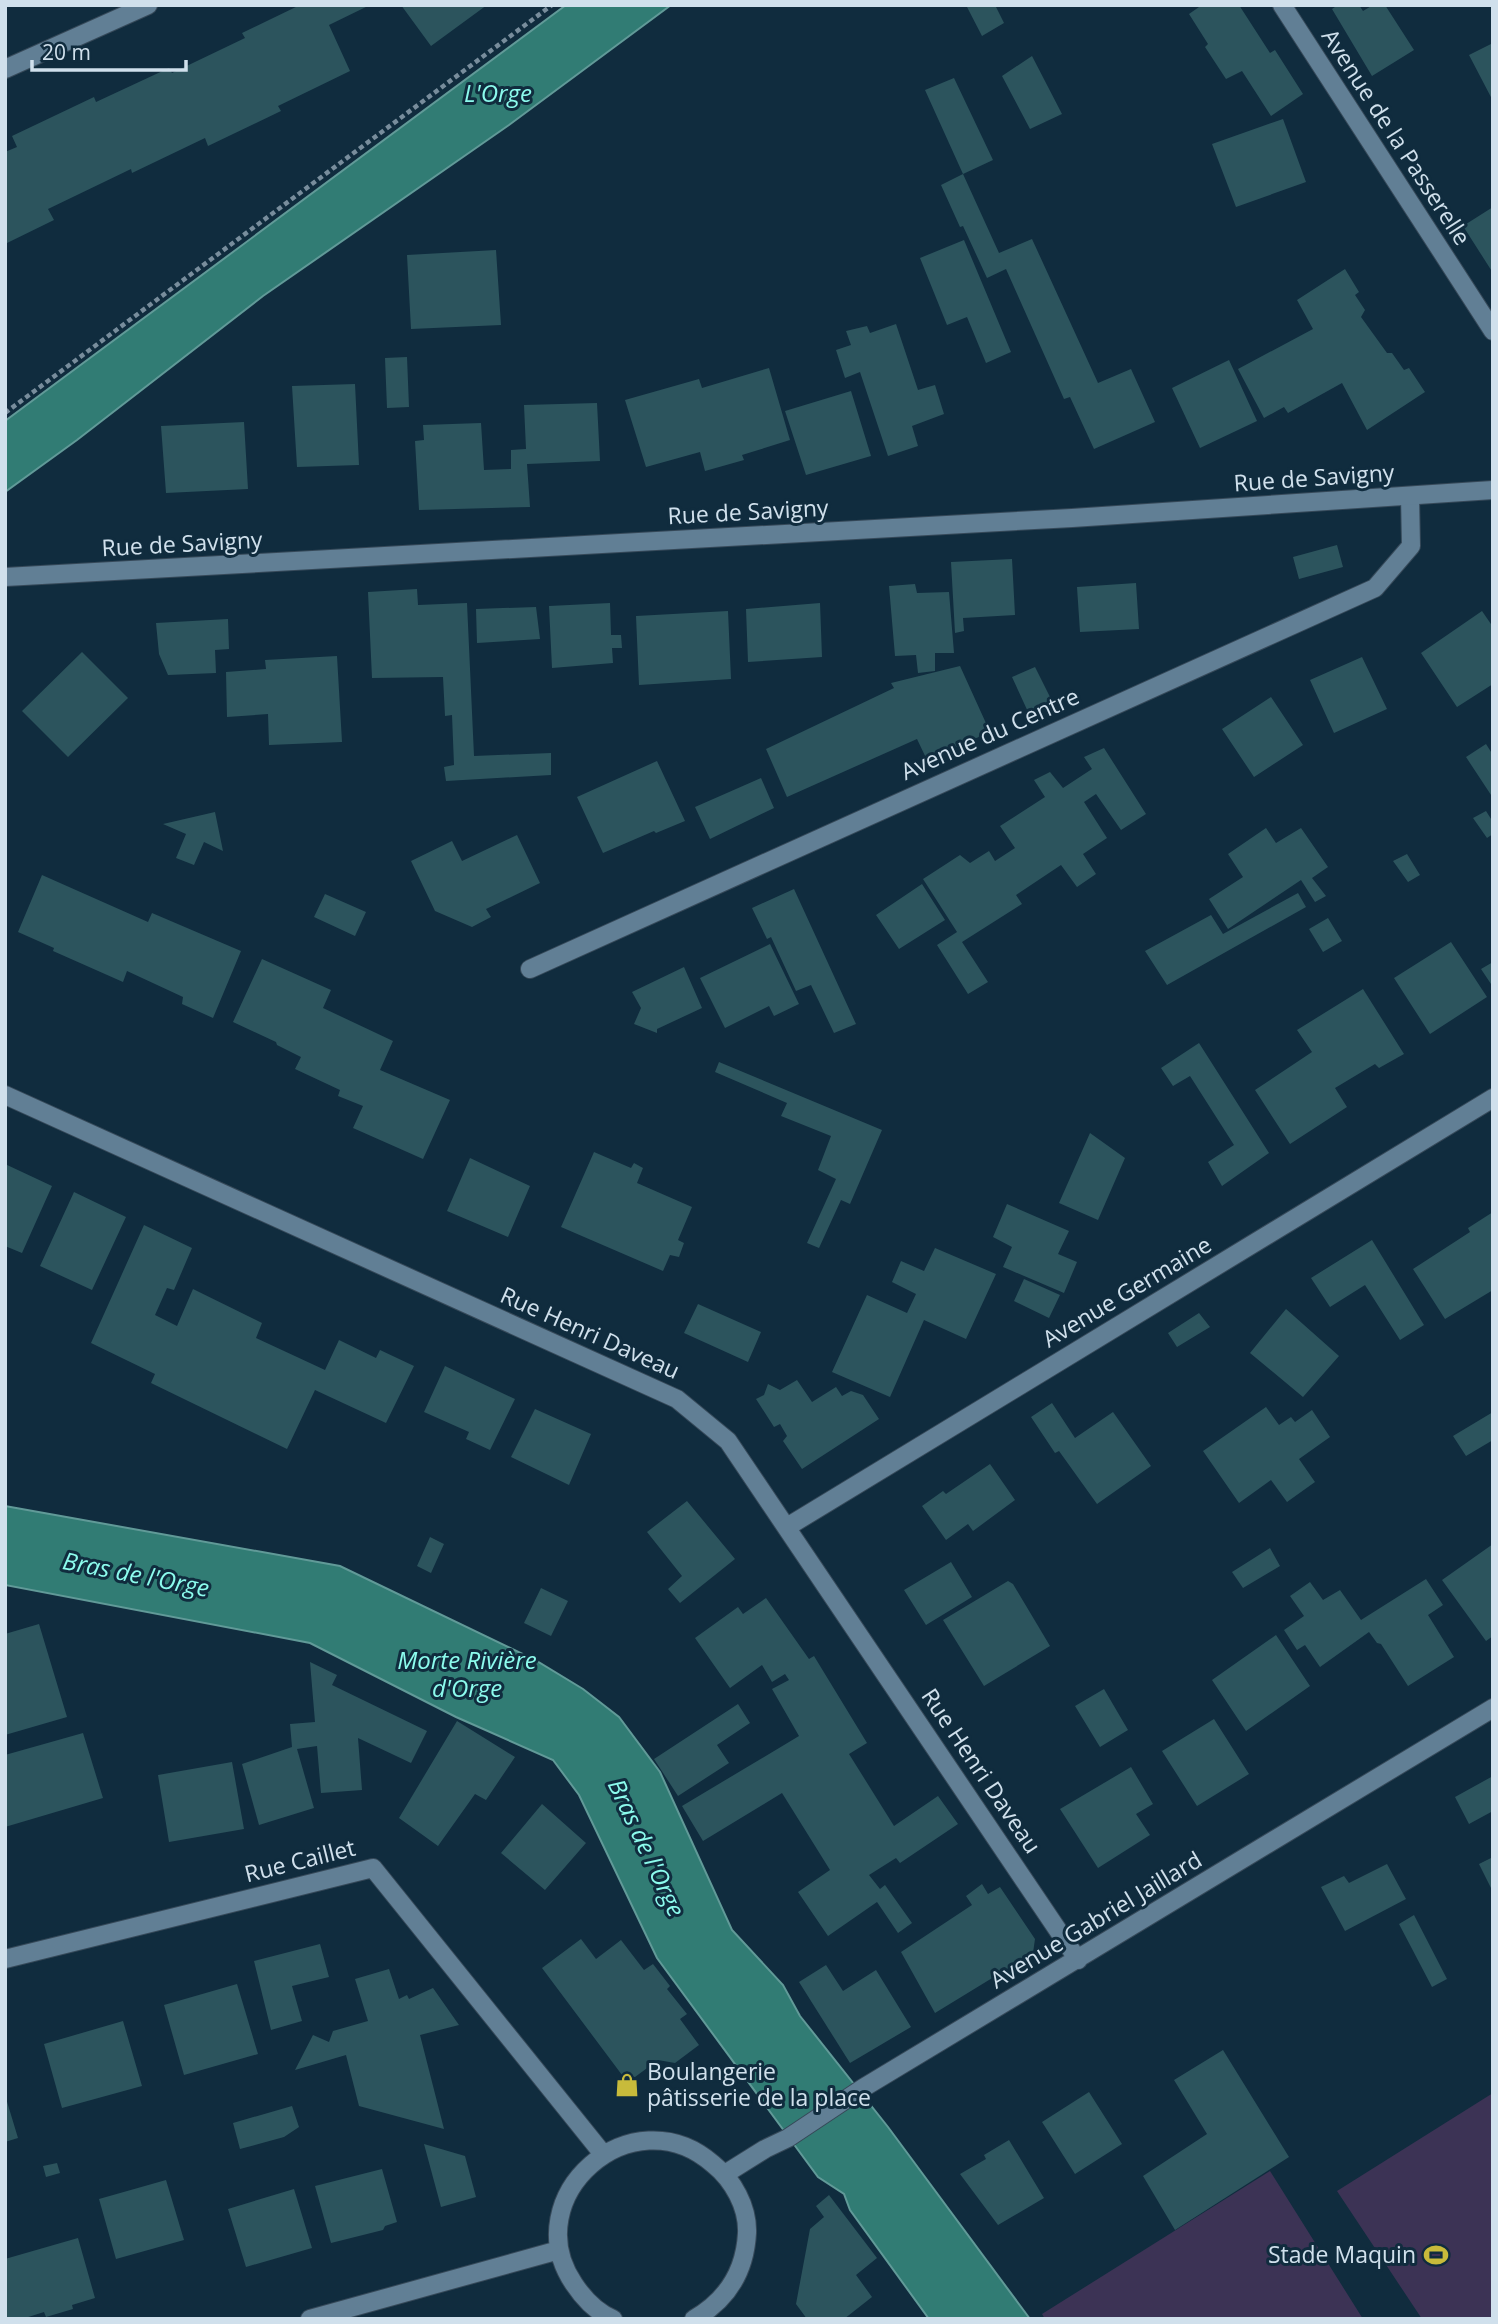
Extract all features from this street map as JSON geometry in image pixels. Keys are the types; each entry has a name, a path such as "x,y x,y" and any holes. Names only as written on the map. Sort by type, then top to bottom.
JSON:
{"street":[{"path":"5,69 148,5"},
{"name":"Avenue de la Passerelle","path":"1282,5 1493,331"},
{"name":"Rue de Savigny","path":"5,577 1058,519 1493,490"},
{"name":"Avenue du Centre","path":"530,969 1375,588 1411,546 1410,496"},
{"name":"Rue Henri Daveau","path":"5,1095 677,1399 728,1441 1078,1960"},
{"name":"Avenue Germaine","path":"787,1527 1493,1098"},
{"name":"Avenue Gabriel Jaillard","path":"725,2174 1493,1709"},
{"name":"Rue Caillet","path":"5,1959 373,1868 603,2154"},
{"path":"608,2318 583,2298 568,2275 559,2250 559,2223 567,2196 582,2173 603,2154 627,2143 654,2140 680,2144 705,2156 725,2174 741,2200 747,2230 744,2259 732,2287 715,2314 694,2319"},
{"path":"310,2319 559,2250"}],"path":[{"path":"5,413 552,5"}],"shaded area":[{"name":"Stade Maquin","path":"1493,2093 1493,2319 1422,2319 1337,2191"},
{"path":"1270,2171 1363,2319 1045,2319 1042,2314"}],"water":[{"name":"L'Orge","path":"566,5 671,5 509,125 263,296 77,440 5,492 5,421"},
{"name":"Morte Rivière d'Orge","path":"5,1506 340,1566 535,1660 583,1689 619,1717 660,1772 732,1930 783,1985 800,2016 888,2127 1030,2319 929,2319 850,2210 844,2194 818,2177 657,1958 579,1795 553,1760 456,1717 310,1643 5,1585"}],"building":[{"path":"300,5 370,5 329,25 350,71 278,106 281,111 208,146 205,138 132,173 131,169 48,209 54,220 5,244 5,152 17,147 12,136 94,97 96,102 169,68 172,73 245,38 242,33"},
{"path":"401,5 487,5 431,46"},
{"path":"995,5 1004,23 982,36 967,7"},
{"path":"1197,5 1239,5 1270,53 1275,50 1303,94 1271,116 1242,71 1226,79 1205,47 1208,44 1189,14 1199,7"},
{"path":"1338,5 1359,5 1363,11 1373,5 1385,5 1414,50 1372,76 1332,9"},
{"path":"1493,43 1493,101 1469,55"},
{"path":"1032,56 1062,114 1030,129 1002,76"},
{"path":"954,78 993,160 963,174 925,90"},
{"path":"1283,119 1306,182 1236,207 1212,144"},
{"path":"963,174 999,253 1032,239 1098,383 1131,369 1155,422 1094,449 1070,397 1064,399 1006,269 987,278 963,226 960,227 941,185"},
{"path":"1493,207 1493,273 1463,226"},
{"path":"964,240 1011,352 986,363 967,317 947,325 920,258"},
{"path":"496,250 501,325 411,329 407,255"},
{"path":"1345,269 1359,292 1355,295 1365,310 1361,317 1387,353 1392,353 1404,370 1409,368 1425,392 1367,430 1342,383 1288,413 1284,407 1264,418 1238,369 1313,329 1297,300"},
{"path":"896,324 918,390 935,385 944,414 912,426 918,446 888,456 860,372 845,378 836,350 851,345 846,331 867,326 870,333"},
{"path":"407,357 409,407 387,408 385,358"},
{"path":"1229,360 1257,421 1200,448 1172,388"},
{"path":"769,368 790,440 742,455 744,460 705,471 700,452 646,467 625,400 699,379 702,388"},
{"path":"355,384 359,465 297,467 292,386"},
{"path":"851,391 871,456 806,475 785,411"},
{"path":"597,403 600,461 527,464 530,507 419,510 415,441 424,440 423,425 481,423 484,470 511,469 511,450 526,449 524,405"},
{"path":"244,422 248,489 166,493 161,426"},
{"path":"1337,545 1343,567 1299,579 1293,557"},
{"path":"1012,559 1015,615 963,618 964,631 955,633 951,562"},
{"path":"1136,583 1139,629 1080,632 1077,587"},
{"path":"915,584 917,593 949,592 954,653 935,653 935,671 918,673 916,655 895,656 889,586"},
{"path":"417,589 418,605 467,603 474,756 551,753 551,775 446,781 444,767 454,765 452,715 445,716 443,677 372,678 368,592"},
{"path":"610,603 611,635 621,635 622,648 612,648 613,663 552,668 549,606"},
{"path":"820,603 822,657 748,662 746,609"},
{"path":"536,607 540,639 477,643 476,609"},
{"path":"728,611 731,679 639,685 636,616"},
{"path":"1482,611 1493,627 1493,684 1457,707 1421,653"},
{"path":"228,619 229,649 215,650 216,673 168,675 159,654 156,623"},
{"path":"82,652 128,698 68,757 22,711"},
{"path":"337,656 342,742 269,745 268,714 227,717 226,672 266,669 265,660"},
{"path":"1362,657 1387,709 1334,733 1310,680"},
{"path":"960,666 990,732 927,760 917,739 787,797 766,749 894,688 891,683"},
{"path":"1035,667 1053,703 1029,714 1012,677"},
{"path":"1271,697 1303,745 1254,777 1222,729"},
{"path":"1486,744 1493,755 1493,798 1466,757"},
{"path":"1104,748 1146,814 1121,830 1096,794 1084,802 1107,838 1083,854 1096,874 1077,887 1061,865 1016,895 1022,904 962,942 988,982 968,994 937,945 957,932 923,879 960,855 970,863 989,851 995,861 1015,848 1000,826 1045,797 1034,780 1050,772 1063,788 1092,769 1084,757"},
{"path":"657,761 685,821 603,853 577,797"},
{"path":"761,778 774,808 710,839 695,807"},
{"path":"1486,811 1493,822 1493,834 1487,838 1473,818"},
{"path":"215,812 223,851 204,842 194,865 176,858 186,834 163,824"},
{"path":"1266,828 1276,843 1301,828 1328,867 1312,878 1326,896 1315,902 1301,880 1228,929 1209,899 1243,877 1228,854"},
{"path":"517,835 540,883 486,909 491,917 472,927 435,911 411,861 452,841 462,861"},
{"path":"1407,854 1420,875 1408,882 1393,861"},
{"path":"42,875 148,922 152,913 241,951 213,1018 182,1004 183,997 127,971 123,982 53,951 54,948 18,932"},
{"path":"922,884 945,920 899,949 876,915"},
{"path":"794,889 856,1024 834,1033 811,985 796,991 771,937 767,939 752,908"},
{"path":"1298,893 1306,907 1167,985 1145,951 1211,915 1223,934"},
{"path":"325,894 366,912 355,936 314,917"},
{"path":"1328,918 1342,941 1323,952 1309,929"},
{"path":"1451,942 1487,997 1430,1034 1394,978"},
{"path":"770,944 799,1004 774,1016 769,1006 725,1028 700,978"},
{"path":"262,959 331,990 323,1008 393,1041 380,1070 450,1100 423,1159 353,1128 363,1106 338,1096 340,1090 295,1069 301,1057 233,1022"},
{"path":"1493,962 1493,987 1481,969"},
{"path":"684,967 702,1008 657,1029 657,1033 634,1024 641,1008 632,992"},
{"path":"1363,989 1404,1054 1379,1068 1375,1064 1335,1088 1347,1107 1290,1144 1255,1090 1312,1052 1297,1030"},
{"path":"1199,1043 1269,1153 1222,1186 1208,1162 1234,1145 1190,1076 1173,1086 1161,1068"},
{"path":"719,1062 882,1130 850,1204 841,1200 819,1248 807,1243 836,1179 818,1170 831,1136 781,1116 787,1103 715,1072"},
{"path":"1090,1133 1125,1158 1098,1220 1059,1203"},
{"path":"594,1152 631,1168 634,1163 643,1168 637,1183 692,1207 678,1240 684,1243 679,1257 670,1255 663,1271 561,1227"},
{"path":"470,1158 530,1186 508,1237 447,1211"},
{"path":"5,1164 52,1186 22,1253 5,1246"},
{"path":"74,1192 126,1217 92,1290 40,1266"},
{"path":"1007,1204 1069,1231 1058,1254 1077,1262 1064,1293 1003,1267 1012,1247 993,1237"},
{"path":"1493,1212 1493,1290 1445,1319 1413,1269 1470,1232 1468,1228"},
{"path":"144,1225 192,1248 174,1290 167,1288 155,1315 177,1326 193,1289 262,1323 256,1338 325,1370 339,1340 376,1358 380,1350 414,1366 386,1423 315,1390 287,1449 151,1383 155,1374 91,1343"},
{"path":"1372,1240 1424,1325 1400,1340 1365,1285 1330,1307 1311,1278"},
{"path":"935,1248 996,1274 966,1339 924,1320 890,1397 832,1372 867,1295 907,1313 916,1294 892,1282 901,1261 924,1271"},
{"path":"1024,1279 1060,1295 1049,1318 1014,1301"},
{"path":"698,1304 761,1332 748,1362 684,1333"},
{"path":"1286,1309 1339,1356 1303,1397 1250,1353"},
{"path":"1199,1313 1210,1327 1177,1347 1168,1333"},
{"path":"445,1366 515,1399 490,1450 466,1439 469,1432 424,1412"},
{"path":"797,1380 812,1402 836,1387 842,1396 851,1391 863,1395 879,1419 802,1469 783,1441 787,1436 780,1424 774,1427 756,1399 764,1395 768,1384 780,1390"},
{"path":"1052,1403 1075,1438 1113,1412 1151,1466 1097,1504 1059,1451 1055,1453 1031,1417"},
{"path":"1266,1407 1279,1425 1291,1417 1295,1422 1312,1410 1330,1437 1299,1459 1315,1482 1287,1502 1271,1480 1239,1503 1203,1451"},
{"path":"535,1409 591,1434 569,1485 511,1457"},
{"path":"1493,1412 1493,1440 1466,1456 1453,1436"},
{"path":"990,1464 1015,1500 973,1531 968,1524 946,1540 922,1506 943,1491 946,1494"},
{"path":"687,1501 735,1559 680,1603 668,1589 682,1576 647,1532"},
{"path":"430,1537 444,1544 431,1573 417,1566"},
{"path":"1493,1544 1493,1636 1486,1641 1442,1580"},
{"path":"1270,1548 1280,1566 1243,1588 1232,1572"},
{"path":"951,1562 972,1597 926,1625 904,1590"},
{"path":"1426,1579 1443,1605 1428,1615 1454,1657 1408,1686 1381,1644 1377,1643 1369,1632 1320,1667 1305,1645 1297,1650 1284,1630 1304,1616 1290,1596 1310,1582 1323,1600 1340,1590 1361,1620"},
{"path":"1008,1581 1013,1584 1050,1646 984,1686 943,1620"},
{"path":"541,1588 568,1601 551,1636 524,1623"},
{"path":"766,1598 809,1659 814,1656 867,1743 849,1754 894,1826 938,1796 958,1824 900,1863 896,1858 869,1875 880,1889 885,1885 912,1923 898,1933 877,1902 828,1936 798,1892 830,1870 782,1793 703,1841 682,1806 799,1736 772,1689 789,1680 785,1674 772,1682 762,1665 730,1688 695,1638 738,1607 743,1614"},
{"path":"39,1624 67,1717 5,1735 5,1634"},
{"path":"1276,1635 1310,1686 1246,1731 1212,1680"},
{"path":"310,1662 337,1675 332,1685 427,1731 411,1763 358,1738 362,1790 321,1793 317,1746 297,1749 314,1808 259,1825 242,1764 292,1747 290,1724 315,1722"},
{"path":"1104,1689 1128,1730 1100,1747 1075,1706"},
{"path":"738,1704 750,1723 717,1745 729,1763 678,1796 654,1759"},
{"path":"1214,1719 1249,1774 1197,1806 1162,1751"},
{"path":"457,1721 515,1757 486,1800 475,1794 438,1846 399,1818"},
{"path":"83,1733 103,1798 5,1827 5,1755"},
{"path":"232,1762 244,1829 169,1842 158,1775"},
{"path":"1131,1767 1153,1804 1136,1814 1150,1835 1098,1868 1060,1809"},
{"path":"1493,1776 1493,1811 1469,1824 1455,1797"},
{"path":"542,1804 586,1843 545,1890 501,1853"},
{"path":"1493,1857 1493,1892 1479,1864"},
{"path":"1387,1864 1406,1899 1345,1931 1321,1887 1344,1876 1349,1883"},
{"path":"982,1884 988,1894 1000,1887 1035,1939 1033,1953 935,2013 901,1952 972,1905 966,1896"},
{"path":"1414,1915 1447,1979 1432,1987 1399,1924"},
{"path":"581,1939 596,1959 621,1940 644,1970 653,1964 670,1986 667,1989 687,2014 680,2019 699,2045 675,2063 658,2060 635,2077 622,2075 542,1968"},
{"path":"320,1944 329,1977 292,1986 302,2021 271,2030 254,1961"},
{"path":"826,1965 843,1991 876,1970 911,2027 850,2063 799,1982"},
{"path":"389,1969 399,1999 407,1995 409,1999 433,1988 459,2025 420,2035 444,2129 359,2106 346,2055 295,2070 313,2035 329,2042 333,2031 368,2021 355,1979"},
{"path":"237,1984 258,2054 184,2075 164,2005"},
{"path":"123,2021 142,2086 62,2108 44,2044"},
{"path":"1223,2050 1289,2157 1175,2230 1143,2176 1207,2134 1174,2080"},
{"path":"1089,2092 1122,2144 1075,2174 1042,2122"},
{"path":"5,2095 18,2138 5,2142"},
{"path":"292,2106 299,2127 284,2137 240,2149 233,2123"},
{"path":"1009,2140 1044,2198 998,2225 960,2174 986,2159 984,2155"},
{"path":"424,2144 465,2156 476,2197 441,2207"},
{"path":"57,2163 60,2173 46,2177 43,2166"},
{"path":"382,2169 397,2222 385,2226 383,2230 331,2243 315,2186"},
{"path":"166,2180 184,2240 116,2259 99,2199"},
{"path":"294,2189 312,2248 246,2267 228,2209"},
{"path":"829,2195 877,2258 856,2275 872,2297 844,2319 807,2319 796,2304 810,2229 824,2217 816,2206"},
{"path":"78,2238 95,2298 72,2305 73,2309 46,2317 44,2312 22,2319 5,2319 5,2259"}],"place":[{"name":"Boulangerie pâtisserie de la place","path":"627,2085"},
{"name":"Stade Maquin","path":"1436,2255"}],"water label":[{"name":"Bras de l'Orge","path":"136,1575"},
{"name":"Bras de l'Orge","path":"646,1848"}]}
